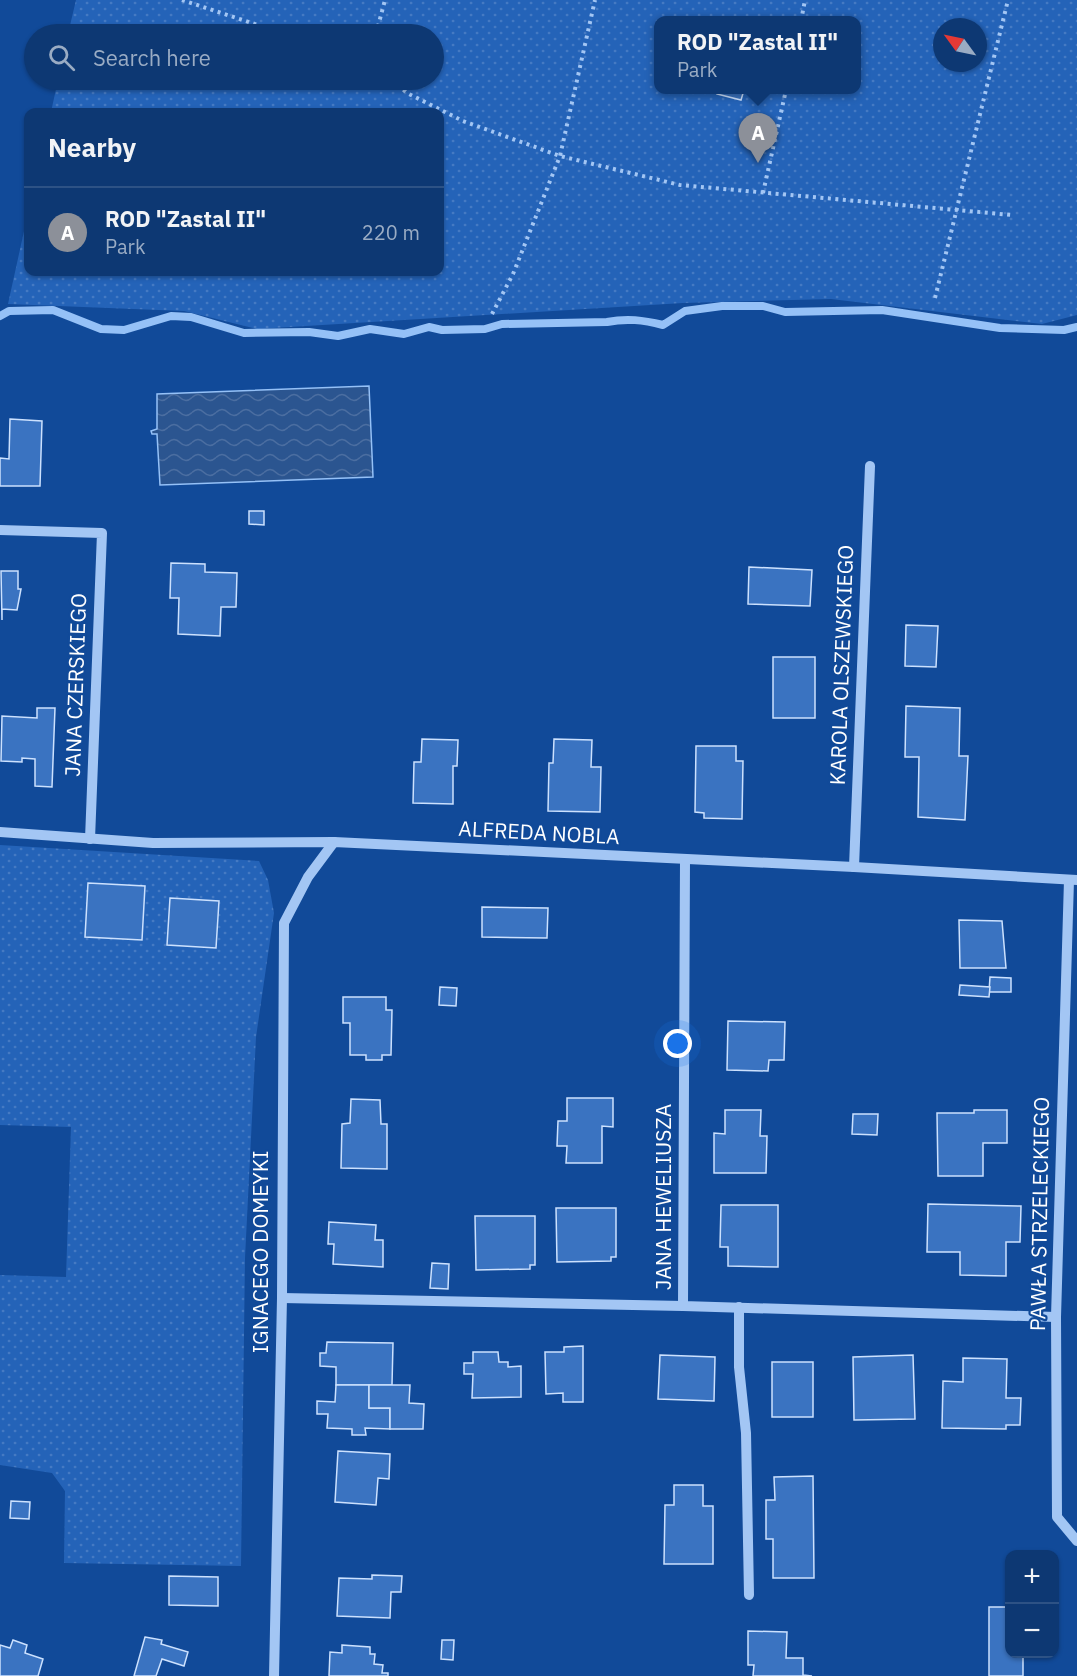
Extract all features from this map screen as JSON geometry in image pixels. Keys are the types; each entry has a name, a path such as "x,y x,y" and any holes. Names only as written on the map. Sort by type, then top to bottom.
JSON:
{"street":[{"name":"KAROLA OLSZEWSKIEGO","path":"854,867 870,466"},
{"name":"JANA CZERSKIEGO","path":"0,531 102,533 90,839"},
{"name":"ALFREDA NOBLA","path":"0,832 153,843 334,842 1073,880"},
{"name":"IGNACEGO DOMEYKI","path":"274,1676 282,1298 284,923 308,877 334,842"},
{"name":"JANA HEWELIUSZA","path":"685,860 683,1306 1056,1317"},
{"name":"PAWŁA STRZELECKIEGO","path":"1073,880 1056,1317 1057,1517 1077,1541"},
{"path":"282,1298 683,1306"},
{"path":"739,1307 739,1367 746,1433 749,1595"}],"path":[{"path":"182,0 255,24"},
{"path":"379,24 385,0"},
{"path":"492,314 513,274 560,156 595,0"},
{"path":"802,16 805,0"},
{"path":"934,298 958,209 1008,0"},
{"path":"404,90 437,108"},
{"path":"763,193 785,94"},
{"path":"444,112 463,121 560,156 680,185 1012,215"}],"shaded area":[{"path":"76,0 1077,0 1077,315 1042,324 831,299 683,303 257,329 184,311 8,304 24,231 24,276 444,276 444,108 52,108 56,90 444,90 444,24 70,24"},
{"path":"0,845 259,861 268,880 274,913 256,1037 245,1258 241,1566 64,1563 65,1491 52,1473 0,1465 0,1275 66,1277 71,1127 0,1125"}],"water":[{"path":"369,386 373,477 160,485 157,434 152,434 151,431 157,429 157,394"}],"building":[{"path":"717,94 743,94 741,100"},
{"path":"10,419 42,421 40,486 0,486 0,458 9,459"},
{"path":"249,511 264,511 264,525 249,524"},
{"path":"171,563 205,564 205,572 237,573 236,607 221,607 220,636 178,634 179,598 170,598"},
{"path":"749,567 812,570 810,606 748,604"},
{"path":"1,571 18,571 18,589 21,589 17,610 2,609 2,620"},
{"path":"906,625 938,626 936,667 905,666"},
{"path":"773,657 815,657 815,718 773,718"},
{"path":"906,706 960,708 959,756 968,756 965,820 918,817 919,757 905,757"},
{"path":"37,708 55,708 52,787 35,786 35,759 22,758 22,762 1,761 2,716 37,718"},
{"path":"422,739 458,740 457,766 453,766 453,804 413,803 414,762 421,762"},
{"path":"554,739 592,740 591,767 601,767 600,812 548,811 549,763 553,763"},
{"path":"696,746 736,746 736,761 743,761 742,819 704,818 704,813 695,812"},
{"path":"88,883 145,886 142,940 85,937"},
{"path":"170,898 219,901 216,948 167,945"},
{"path":"482,907 548,908 547,938 482,937"},
{"path":"959,920 1002,921 1006,968 960,968"},
{"path":"990,977 1011,978 1011,992 989,992"},
{"path":"960,985 990,987 989,997 959,995"},
{"path":"440,987 457,988 456,1006 439,1005"},
{"path":"343,997 386,997 386,1010 392,1010 391,1055 382,1055 382,1060 366,1060 366,1055 350,1055 350,1023 343,1023"},
{"path":"728,1021 785,1022 784,1060 769,1060 768,1071 727,1070"},
{"path":"567,1098 613,1098 613,1127 602,1126 602,1163 566,1163 567,1146 557,1146 558,1121 567,1121"},
{"path":"351,1099 380,1100 381,1124 387,1124 387,1169 341,1168 342,1124 350,1123"},
{"path":"725,1110 761,1110 760,1136 767,1136 766,1173 714,1173 714,1133 725,1134"},
{"path":"974,1110 1007,1110 1007,1143 983,1143 983,1176 938,1176 937,1113 974,1113"},
{"path":"853,1114 878,1114 877,1135 852,1134"},
{"path":"928,1204 1021,1206 1020,1242 1006,1242 1006,1276 960,1275 960,1252 927,1252"},
{"path":"721,1205 778,1205 778,1267 728,1266 728,1247 720,1247"},
{"path":"556,1208 616,1208 616,1257 611,1257 611,1261 557,1262"},
{"path":"475,1216 535,1216 535,1265 530,1265 530,1269 476,1270"},
{"path":"329,1222 376,1225 375,1240 383,1240 383,1267 333,1264 334,1244 328,1244"},
{"path":"432,1263 449,1264 448,1289 430,1288"},
{"path":"327,1342 393,1343 392,1385 336,1385 336,1367 320,1366 320,1353 326,1353"},
{"path":"583,1346 583,1402 563,1402 563,1393 546,1394 545,1352 564,1352 564,1347"},
{"path":"473,1352 498,1352 499,1362 508,1362 508,1367 521,1366 521,1397 472,1398 473,1374 464,1374 464,1363 473,1363"},
{"path":"660,1355 715,1357 714,1401 658,1399"},
{"path":"913,1355 915,1419 854,1420 853,1357"},
{"path":"963,1358 1007,1359 1006,1398 1021,1398 1020,1425 1006,1425 1006,1429 942,1428 943,1381 963,1382"},
{"path":"772,1362 813,1362 813,1417 772,1417"},
{"path":"336,1385 369,1385 369,1408 390,1408 390,1429 365,1428 366,1435 352,1435 352,1429 327,1428 328,1414 317,1414 317,1401 335,1402"},
{"path":"369,1385 410,1385 409,1403 424,1404 423,1429 390,1429 390,1408 369,1408"},
{"path":"338,1451 390,1454 389,1479 378,1478 376,1505 335,1502"},
{"path":"813,1476 814,1578 773,1578 773,1539 766,1539 766,1500 775,1500 774,1477"},
{"path":"674,1485 703,1485 703,1506 713,1506 713,1564 664,1564 665,1505 674,1505"},
{"path":"11,1501 30,1502 29,1519 10,1518"},
{"path":"372,1575 402,1576 401,1592 391,1592 390,1618 337,1616 339,1578 372,1579"},
{"path":"169,1576 218,1577 218,1606 169,1605"},
{"path":"989,1607 1005,1607 1005,1658 1023,1658 1023,1676 989,1676"},
{"path":"748,1631 787,1632 786,1658 803,1658 803,1675 812,1676 753,1676 754,1665 748,1665"},
{"path":"145,1637 162,1640 161,1644 188,1652 184,1666 162,1659 156,1676 134,1676"},
{"path":"13,1640 27,1645 25,1653 43,1659 38,1676 0,1676 0,1645 10,1648"},
{"path":"442,1640 454,1640 453,1660 441,1659"},
{"path":"342,1645 370,1647 370,1654 375,1654 374,1664 383,1665 382,1673 388,1673 388,1676 329,1676 330,1652 342,1653"}],"waterway":[{"path":"0,316 9,311 53,310 101,329 124,330 171,316 191,317 244,333 309,332 338,336 370,329 404,334 429,327 442,330 485,329 502,324 628,320 663,325 685,311 722,306 763,306 785,312 882,310 1000,328 1064,330 1077,327"}],"place":[{"name":"ROD \"Zastal II\"","path":"758,163"}]}
